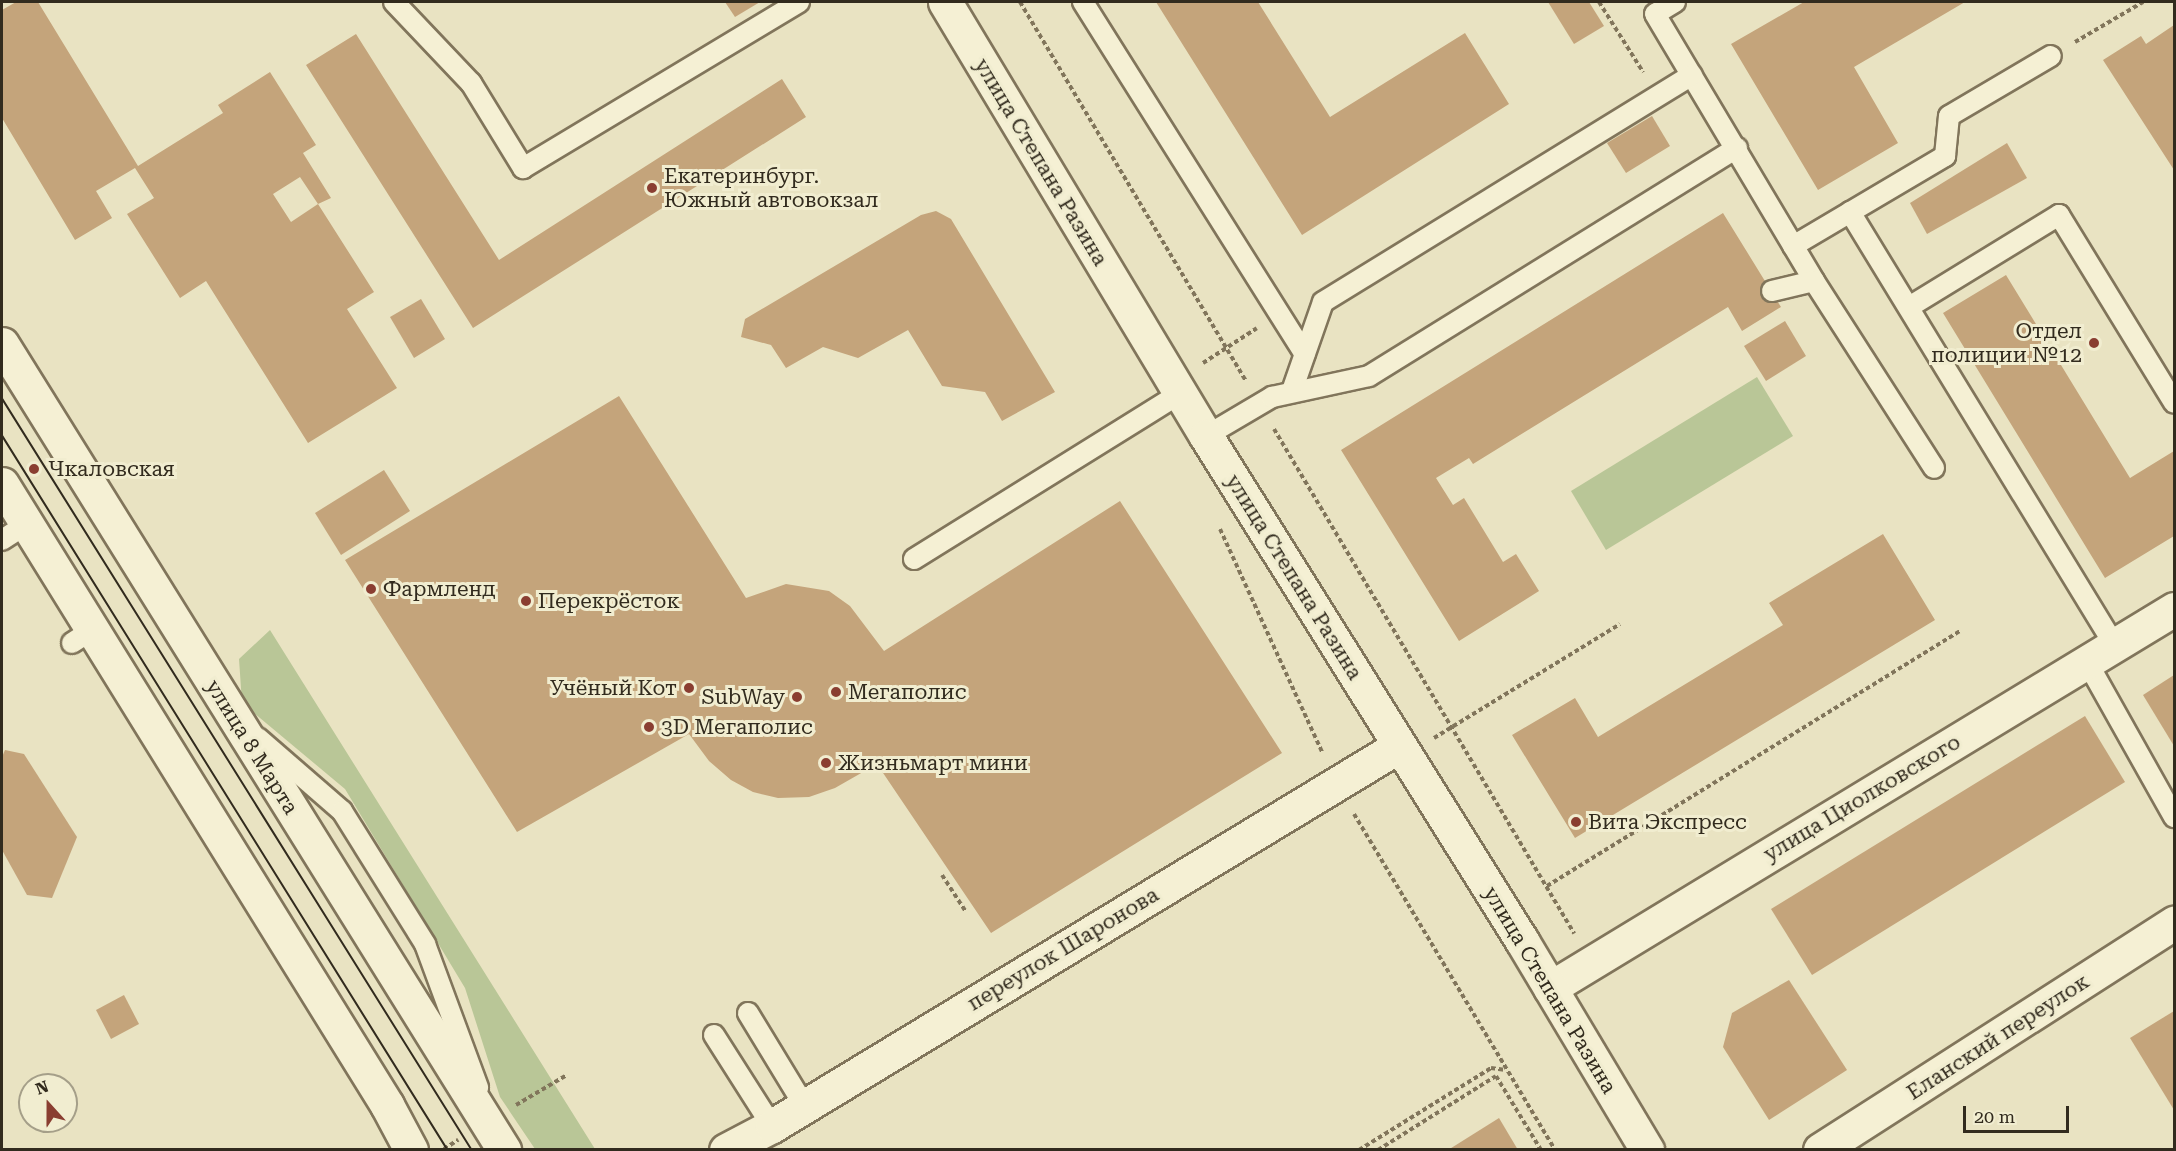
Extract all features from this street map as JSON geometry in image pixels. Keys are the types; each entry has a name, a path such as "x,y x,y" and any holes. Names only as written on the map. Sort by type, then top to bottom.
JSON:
{"street":[{"name":"улица Степана Разина","path":"945,2 1206,436 1411,746 1550,988 1647,1149"},
{"name":"улица 8 Марта","path":"2,344 501,1145"},
{"path":"3,488 14,532 387,1106 411,1149"},
{"name":"улица Циолковского","path":"1550,988 2175,609"},
{"name":"переулок Шаронова","path":"726,1149 772,1126 1336,783 1411,746"},
{"name":"Еланский переулок","path":"1820,1149 2175,923"}],"lane":[{"path":"394,2 471,83 523,168 799,2"},
{"path":"1083,2 1305,354"},
{"path":"1675,2 1655,14 1737,148 1814,281 1934,468"},
{"path":"1793,246 1945,156 1949,116 2051,56"},
{"path":"1292,391 1323,302 1692,75"},
{"path":"1206,436 1260,404 1292,391 1369,376 1737,148"},
{"path":"1850,212 1909,308 2101,654 2175,817"},
{"path":"1909,308 2059,215 2175,403"},
{"path":"1772,291 1814,281"},
{"path":"914,559 1181,393"},
{"path":"232,715 342,812 425,944 501,1145"},
{"path":"748,1013 804,1106"},
{"path":"714,1035 772,1126"}],"path":[{"path":"1020,2 1580,942"},
{"path":"1599,2 1657,96"},
{"path":"2051,56 2143,2"},
{"path":"1218,524 1336,783 1555,1149"},
{"path":"1411,746 1452,727 1620,624"},
{"path":"1546,886 1961,630"},
{"path":"942,876 966,912"},
{"path":"1359,1149 1491,1068 1506,1070"},
{"path":"1378,1149 1496,1076 1541,1149"}],"green space":[{"path":"1757,377 1793,436 1606,550 1571,491"},
{"path":"270,630 595,1149 535,1149 500,1097 465,988 345,789 242,703 239,659"}],"building":[{"path":"16,2 38,2 138,166 223,113 218,105 270,72 316,145 303,153 331,198 318,204 374,292 347,309 397,388 308,443 206,281 180,298 127,214 154,198 135,168 96,191 112,218 75,240 2,118 2,10","holes":["300,177 318,204 291,222 273,194"]},
{"path":"725,2 760,2 735,17"},
{"path":"1156,2 1258,2 1330,117 1465,33 1509,104 1302,235"},
{"path":"1548,2 1589,2 1604,26 1574,44"},
{"path":"1804,2 1965,2 1854,67 1898,143 1818,190 1731,44"},
{"path":"2174,25 2174,170 2103,60 2141,36 2146,44"},
{"name":"Екатеринбург. Южный автовокзал","path":"356,34 499,260 782,79 806,117 473,328 306,65"},
{"path":"1652,116 1670,146 1626,173 1607,143"},
{"path":"2007,143 2027,178 1927,234 1910,203"},
{"path":"936,211 951,219 1055,392 1002,421 985,392 942,386 908,330 858,358 823,347 786,368 771,345 741,337 745,319 921,215"},
{"path":"1723,213 1781,307 1742,331 1728,307 1473,464 1469,458 1436,478 1453,505 1464,498 1503,562 1516,554 1539,591 1459,641 1341,450"},
{"path":"2006,275 2130,478 2174,451 2174,536 2105,578 1943,313"},
{"path":"421,299 445,339 414,358 390,317"},
{"path":"1785,321 1806,356 1766,381 1744,346"},
{"name":"Мегаполис","path":"619,396 746,598 786,584 829,591 850,606 884,651 1120,501 1282,753 991,933 877,764 835,788 809,797 778,798 753,792 731,780 709,761 689,734 517,832 345,560"},
{"path":"384,470 410,511 341,555 315,513"},
{"path":"1883,534 1935,620 1575,838 1512,735 1575,698 1598,737 1783,625 1769,603"},
{"path":"2174,675 2174,746 2143,695"},
{"path":"2085,716 2125,782 1812,975 1771,909"},
{"path":"5,750 24,754 77,837 52,898 27,895 2,850 2,757"},
{"path":"1789,980 1847,1070 1769,1120 1723,1047 1732,1013"},
{"path":"124,995 139,1024 111,1039 96,1010"},
{"path":"2174,1011 2174,1110 2130,1038"},
{"path":"1499,1118 1518,1150 1448,1150"}],"tram line":[{"path":"2,398 472,1150"},
{"path":"2,435 448,1150"}],"place":[{"name":"Екатеринбург. Южный автовокзал","path":"652,188"},
{"name":"Отдел полиции №12","path":"2094,343"},
{"name":"Чкаловская","path":"34,469"},
{"name":"Фармленд","path":"371,589"},
{"name":"Перекрёсток","path":"526,601"},
{"name":"Учёный Кот","path":"689,688"},
{"name":"Мегаполис","path":"836,692"},
{"name":"SubWay","path":"797,697"},
{"name":"3D Мегаполис","path":"649,727"},
{"name":"Жизньмарт мини","path":"826,763"},
{"name":"Вита Экспресс","path":"1576,822"}]}
